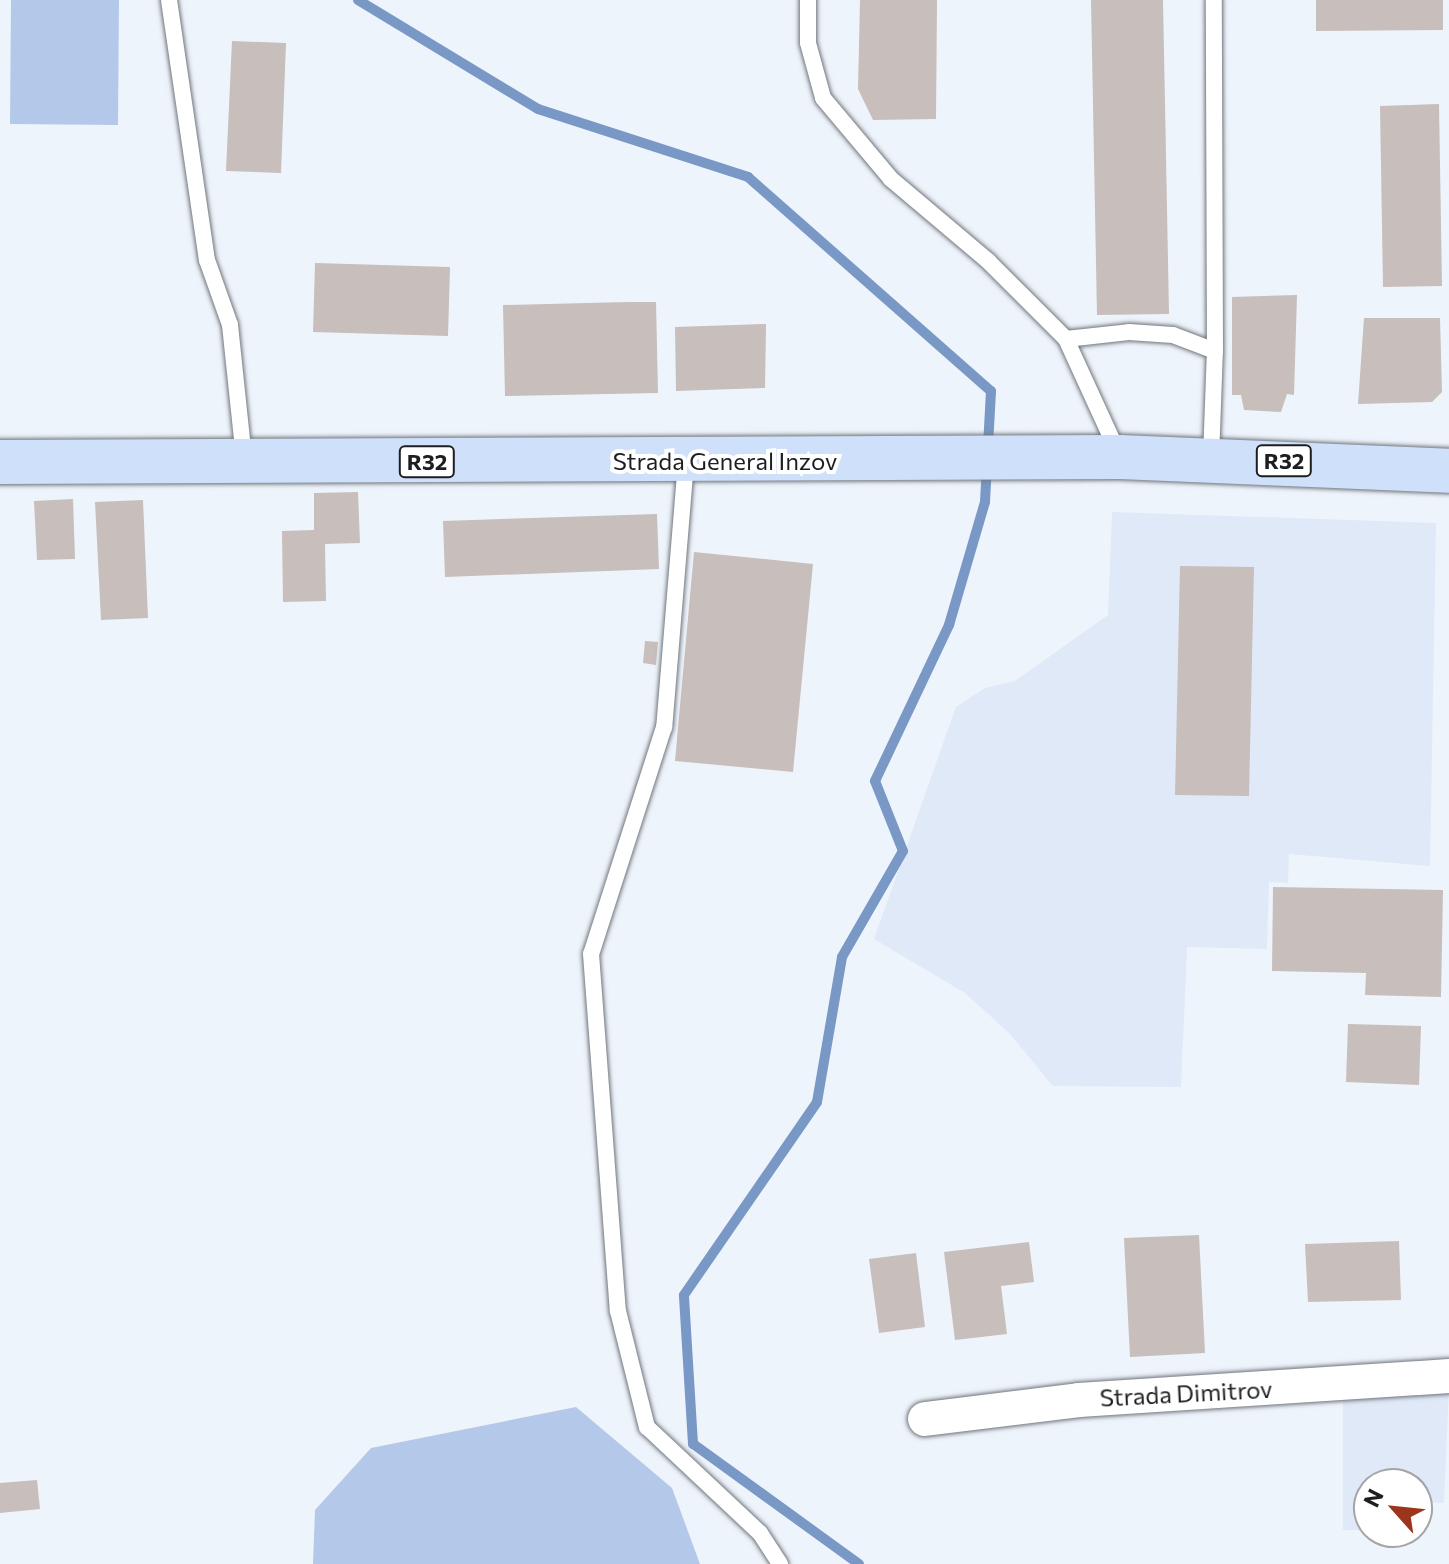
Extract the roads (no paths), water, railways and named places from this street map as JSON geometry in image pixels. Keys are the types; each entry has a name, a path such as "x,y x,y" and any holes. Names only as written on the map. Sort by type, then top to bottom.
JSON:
{"main road":[{"name":"Strada General Inzov","path":"0,462 686,462 1120,457 1211,458 1449,471"}],"street":[{"name":"Strada Dimitrov","path":"925,1419 1079,1400 1449,1376"}],"lane":[{"path":"169,0 207,260 230,325 244,462"},
{"path":"808,0 808,43 823,98 891,179 988,261 1066,339 1120,457"},
{"path":"1211,458 1215,351 1214,0"},
{"path":"1066,339 1158,334 1215,351"},
{"path":"686,462 664,727 591,954 618,1311 647,1427 760,1533 780,1564"}],"waterway":[{"path":"358,0 538,109 748,177 991,391 988,447"},
{"path":"859,1564 693,1444 684,1295 817,1102 842,957 903,851 875,781 949,625 985,502 987,467"}]}
